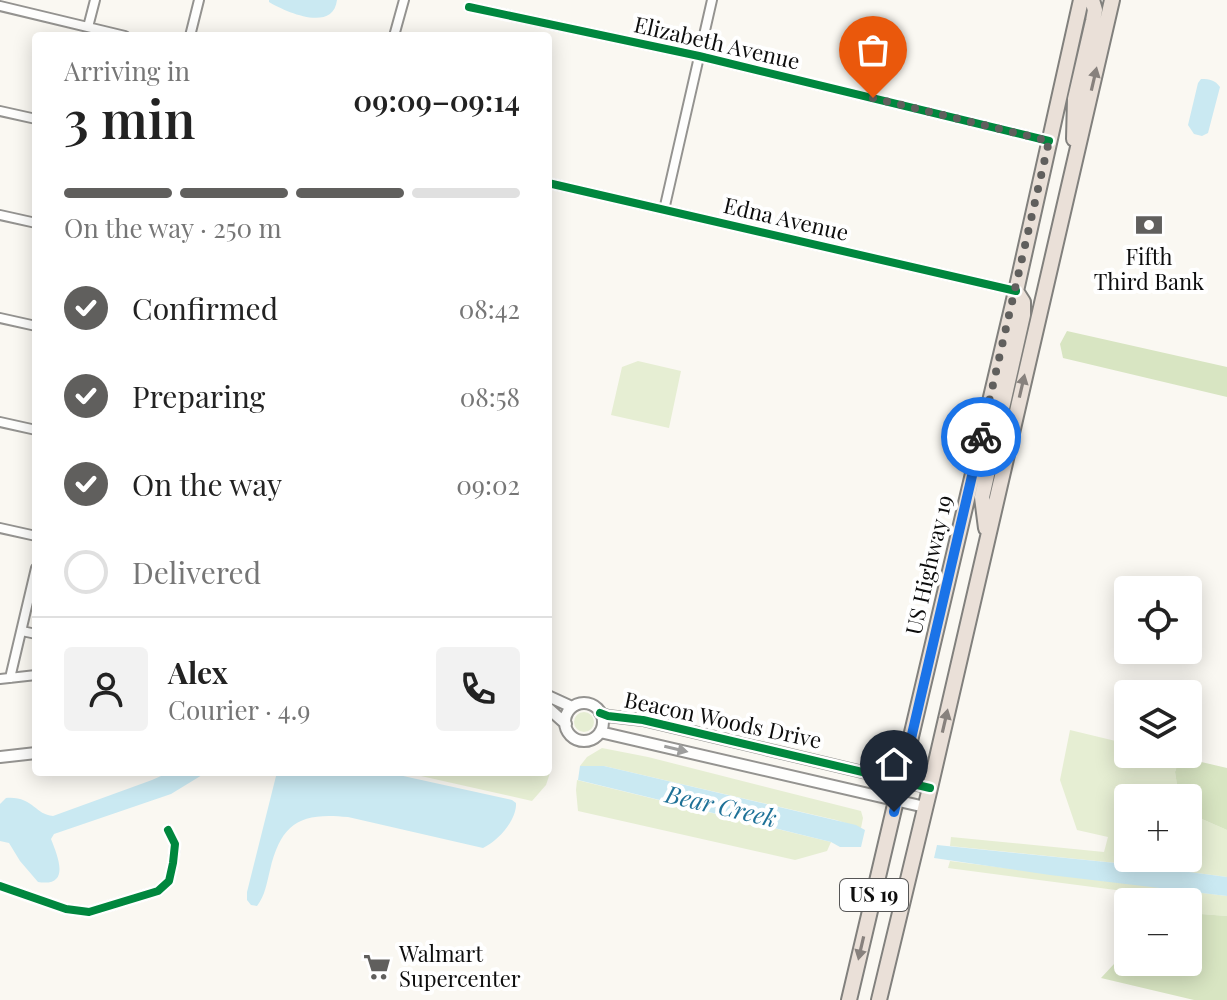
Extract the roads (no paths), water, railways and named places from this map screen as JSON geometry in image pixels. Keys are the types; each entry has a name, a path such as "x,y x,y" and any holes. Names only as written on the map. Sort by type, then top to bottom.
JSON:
{"highway":[{"name":"US Highway 19","path":"849,1000 1016,291 1081,0"},
{"path":"1073,168 1075,99 1095,10 1092,0"},
{"name":"US 19","path":"879,1000 1111,1"},
{"path":"987,536 982,497 1024,308 1016,291"}],"street":[{"path":"88,27 95,0"},
{"path":"191,32 199,0"},
{"path":"395,32 404,0"},
{"path":"664,210 712,0"},
{"path":"0,6 109,32"},
{"name":"Elizabeth Avenue","path":"469,7 699,56 1049,141"},
{"path":"0,111 32,118"},
{"name":"Edna Avenue","path":"552,184 1016,291"},
{"path":"0,215 32,222"},
{"path":"0,318 32,325"},
{"path":"0,422 32,429"},
{"path":"0,528 32,535"},
{"path":"10,678 32,586"},
{"path":"22,631 32,633"},
{"path":"0,679 32,675"},
{"name":"Beacon Woods Drive","path":"552,698 572,707 589,704 608,716 643,720 930,788"},
{"path":"566,724 572,707"},
{"name":"Beacon Woods Drive","path":"552,712 566,724 569,733 581,740 591,739 600,732 603,721 600,713"},
{"name":"Beacon Woods Drive","path":"600,732 925,807"},
{"path":"0,757 32,753"},
{"path":"0,886 66,909 89,912 145,896 158,891 169,881 175,844 168,830"}],"water":[{"path":"269,0 337,0 334,10 318,18 297,14"},
{"path":"1201,79 1212,80 1220,87 1208,133 1202,136 1194,134 1188,125"},
{"name":"Bear Creek","path":"580,766 604,766 856,825 865,830 861,847 840,847 831,842 578,780"},
{"path":"161,776 200,776 171,794 54,834 51,839 60,869 55,880 38,882 9,843 0,841 0,804 6,798 22,800 53,816"},
{"path":"276,776 403,776 516,803 506,829 483,848 348,817 305,819 287,831 280,841 257,906 247,900"},
{"path":"937,845 1114,863 1114,872 1189,872 1227,877 1227,896 1202,893 1202,888 1160,888 934,858"}],"place":[{"name":"Fifth Third Bank","path":"1149,225"},
{"name":"Walmart Supercenter","path":"377,967"}]}
